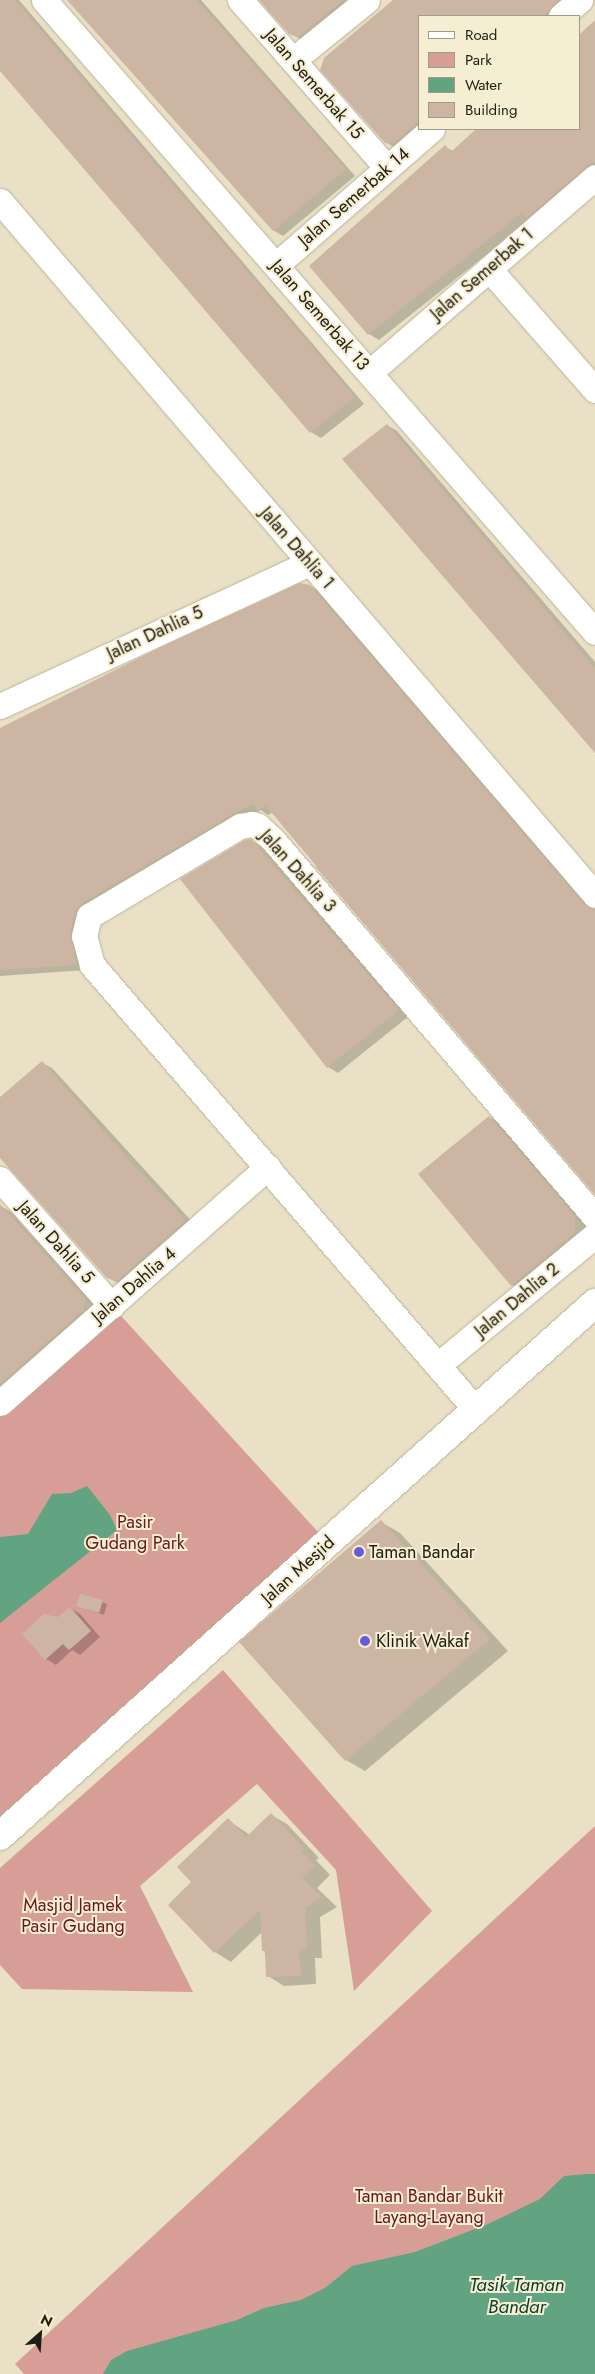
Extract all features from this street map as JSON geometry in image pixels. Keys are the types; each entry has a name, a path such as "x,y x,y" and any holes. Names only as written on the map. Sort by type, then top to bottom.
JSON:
{"main road":[{"name":"Jalan Mesjid","path":"0,1836 595,1303"}],"street":[{"name":"Jalan Semerbak 13","path":"44,0 595,632"},
{"name":"Jalan Semerbak 15","path":"240,0 388,168"},
{"path":"293,60 366,0"},
{"path":"562,15 580,0"},
{"name":"Jalan Semerbak 14","path":"276,265 431,130"},
{"name":"Jalan Semerbak 1","path":"370,372 595,177"},
{"name":"Jalan Dahlia 1","path":"0,201 595,895"},
{"path":"489,269 595,390"},
{"name":"Jalan Dahlia 5","path":"0,706 310,563"},
{"name":"Jalan Dahlia 3","path":"476,1410 92,965 84,936 87,919 91,913 245,824 258,826 273,840 595,1217"},
{"name":"Jalan Dahlia 4","path":"0,1403 268,1167"},
{"name":"Jalan Dahlia 5","path":"0,1179 112,1306"},
{"name":"Jalan Dahlia 2","path":"438,1365 595,1235"}],"green space":[{"name":"Pasir Gudang Park","path":"112,1306 328,1543 0,1836 0,1403"},
{"name":"Masjid Jamek Pasir Gudang","path":"223,1670 432,1911 354,1991 336,1870 257,1784 140,1886 193,1992 22,1989 0,1965 0,1868"},
{"name":"Taman Bandar Bukit Layang-Layang","path":"595,1826 595,2374 24,2374 15,2364"}],"water":[{"path":"87,1486 110,1515 117,1530 0,1623 0,1537 28,1534 52,1494 71,1493"},
{"name":"Tasik Taman Bandar","path":"595,2174 595,2374 103,2374 111,2360 127,2351 237,2320 264,2308 301,2300 325,2288 352,2266 415,2252 488,2224 540,2199 564,2176"}],"building":[{"path":"0,0 15,0 355,397 310,433 0,71"},
{"path":"67,0 197,0 346,169 273,231"},
{"path":"259,0 344,0 298,37 289,34"},
{"path":"393,0 558,0 545,15 418,15 418,122 394,143 385,143 320,70 324,58"},
{"path":"595,20 595,160 526,218 522,213 368,335 309,266 445,145 451,152 475,130 580,130 580,34"},
{"path":"387,424 595,668 595,753 342,459"},
{"path":"300,583 310,585 584,904 595,909 595,1195 266,806 257,810 253,804 233,814 81,904 75,912 70,933 77,965 0,970 0,728 155,650"},
{"path":"251,839 399,1010 327,1068 180,879 245,840"},
{"path":"42,1061 130,1161 186,1220 117,1281 107,1278 0,1158 0,1097"},
{"path":"489,1116 575,1216 575,1233 511,1286 418,1174"},
{"path":"0,1204 85,1298 84,1310 0,1384"},
{"name":"Klinik Wakaf","path":"381,1520 490,1639 345,1761 239,1642"},
{"path":"80,1594 103,1600 99,1613 76,1606"},
{"path":"70,1607 91,1631 69,1650 63,1644 45,1660 22,1634 44,1614 58,1617"},
{"path":"271,1813 304,1848 301,1851 315,1866 302,1878 322,1897 305,1908 307,1949 299,1949 301,1976 266,1977 265,1951 262,1951 260,1910 214,1953 168,1905 191,1882 177,1867 228,1818 246,1837"}],"place":[{"name":"Taman Bandar","path":"359,1552"},
{"name":"Klinik Wakaf","path":"365,1641"}]}
